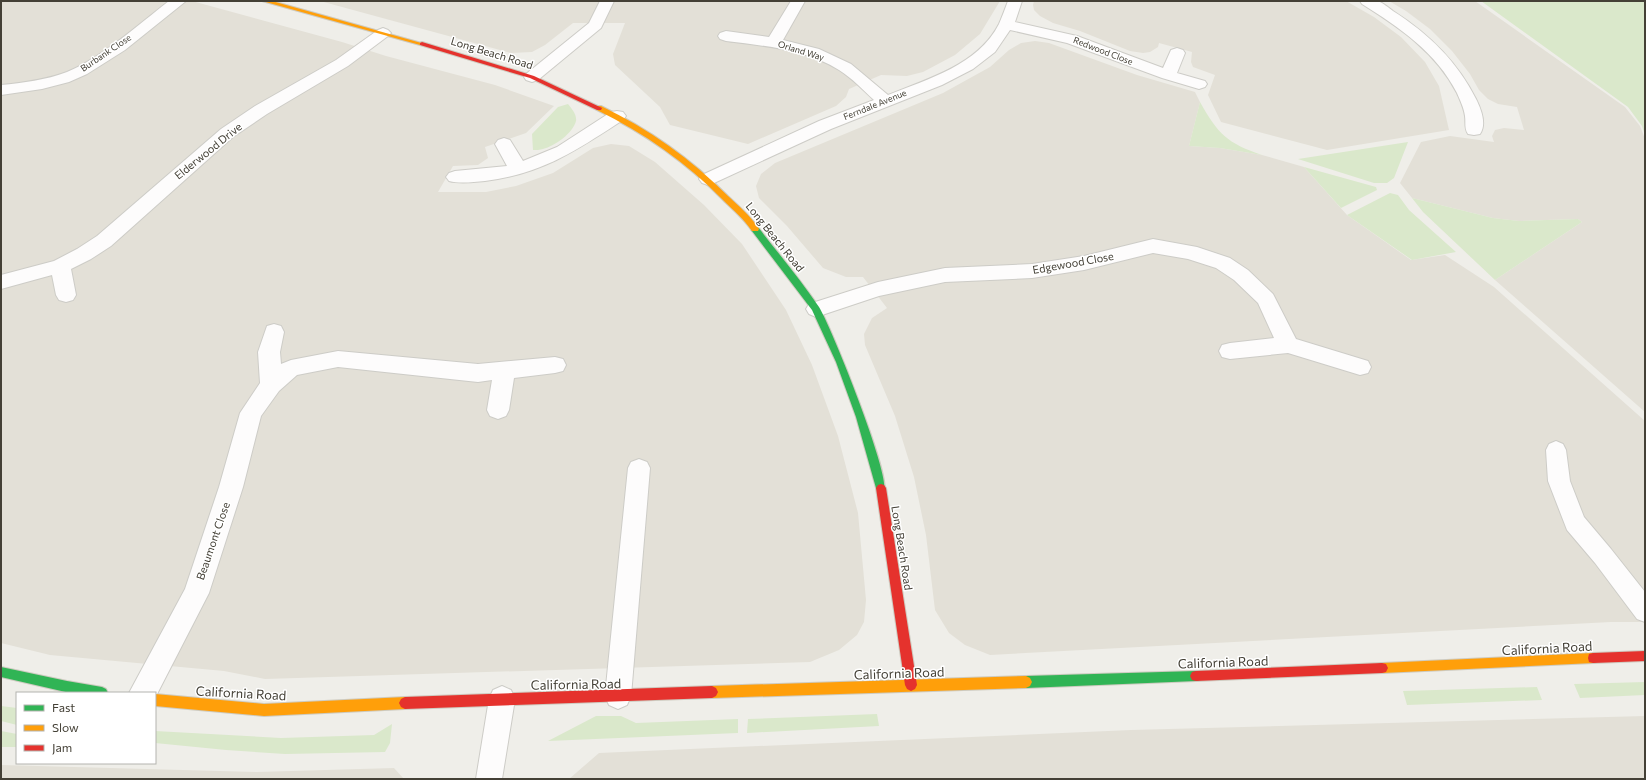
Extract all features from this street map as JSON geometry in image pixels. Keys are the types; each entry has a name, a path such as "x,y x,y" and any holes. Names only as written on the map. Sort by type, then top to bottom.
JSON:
{"street":[{"name":"Burbank Close","path":"1,90 43,85 80,71 114,49 179,1"},
{"name":"Long Beach Road","path":"266,1 383,33 532,77 617,116 666,146 708,179 752,224 816,309 840,362 861,417 879,477 911,685"},
{"path":"532,77 596,25 607,1"},
{"path":"774,42 798,1"},
{"name":"Ferndale Avenue","path":"708,179 826,125 936,82 967,66 989,48 1006,25 1015,1"},
{"path":"1367,1 1392,16 1424,40 1447,63 1461,84 1474,112 1474,130"},
{"name":"Redwood Close","path":"1006,25 1071,39 1168,75 1199,84"},
{"name":"Elderwood Drive","path":"1,282 60,266 84,254 104,241 226,133 261,110 342,63 383,33"},
{"name":"Orland Way","path":"726,36 774,42 813,52 845,66 886,101"},
{"path":"1168,75 1177,53"},
{"path":"455,177 487,176 529,166 560,151 617,116"},
{"path":"504,144 518,169"},
{"name":"Edgewood Close","path":"816,309 878,289 945,275 1032,270 1084,263 1153,246 1190,252 1223,263 1241,274 1266,299 1288,346"},
{"path":"60,266 66,295"},
{"path":"271,385 269,352 274,332"},
{"path":"1230,351 1288,346 1360,367"},
{"name":"Beaumont Close","path":"144,692 196,593 231,487 251,413 271,385 291,368 338,359 478,372 555,364"},
{"path":"498,410 504,370"},
{"name":"California Road","path":"156,700 264,710 502,699 1231,675 1645,656"},
{"path":"1,672 67,688 95,692"}],"lane":[{"path":"1556,450 1559,481 1574,523 1603,556 1645,611"},
{"path":"618,696 640,468"},
{"path":"489,779 502,699"}],"shaded area":[{"path":"1,1 192,1 495,85 554,106 526,133 485,147 488,158 478,165 453,166 438,192 486,192 516,186 553,173 593,148 611,144 629,146 655,162 704,205 742,244 786,310 812,365 838,436 858,513 866,600 864,622 857,635 839,650 810,662 265,679 224,671 50,655 1,643"},
{"path":"320,1 1000,1 980,34 955,55 923,72 907,76 881,75 849,89 846,97 836,106 748,144 670,125 660,107 615,65 613,54 625,23 573,23 545,45 532,52 511,53"},
{"path":"1034,1 1346,1 1374,17 1401,37 1425,62 1439,86 1449,130 1327,150 1221,122 1208,95 1215,75 1193,67 1191,62 1192,52 1159,43 1158,47 1150,52 1143,53 1130,51 1080,31 1053,23 1040,16 1034,10"},
{"path":"1389,1 1475,1 1625,107 1640,126 1645,139 1645,412 1495,280 1582,222 1578,219 1519,221 1493,218 1412,198 1400,183 1421,142 1450,136 1494,142 1492,136 1495,130 1504,128 1524,130 1517,107 1498,104 1488,99 1479,90 1470,74 1452,51 1430,29 1406,11"},
{"path":"1035,41 1049,43 1137,75 1195,92 1200,102 1189,146 1220,148 1262,155 1304,167 1347,215 1411,260 1445,255 1494,287 1645,421 1645,622 1611,622 990,655 965,645 949,633 935,610 926,535 914,477 895,416 865,345 864,334 872,318 887,308 863,277 846,277 823,268 787,226 759,198 756,186 761,174 775,163 943,93 990,67 1009,50 1021,43"},
{"path":"1645,716 1645,779 569,779 599,753 1131,730"},
{"path":"1,765 257,772 394,768 404,779 1,779"}],"green space":[{"path":"1481,1 1645,1 1645,135 1642,126 1628,107"},
{"path":"1200,102 1212,122 1225,136 1240,146 1262,155 1220,148 1189,146"},
{"path":"568,104 576,117 576,121 571,130 553,145 542,149 533,150 532,134 558,107"},
{"path":"1408,142 1394,178 1387,183 1374,183 1298,159"},
{"path":"1304,167 1376,187 1377,190 1341,208"},
{"path":"1390,193 1398,195 1409,210 1456,252 1412,260 1347,215"},
{"path":"1412,198 1493,218 1519,221 1578,219 1582,222 1495,280 1423,212"},
{"path":"1645,682 1645,695 1580,698 1574,684"},
{"path":"1537,687 1542,700 1407,705 1403,691"},
{"path":"1,706 16,708 16,725 1,721"},
{"path":"877,714 879,726 747,733 748,719"},
{"path":"596,716 621,716 636,723 738,719 738,733 548,741"},
{"path":"392,724 390,743 385,752 285,754 156,743 156,731 281,738 374,735"},
{"path":"1,731 16,734 16,747 1,747"}],"traffic: fast":[{"path":"755,229 816,309 840,362 861,417 881,488"},
{"path":"1,672 96,692"},
{"path":"1026,682 1196,676"}],"traffic: slow":[{"path":"265,1 422,44"},
{"path":"599,108 635,126 685,161 737,208 755,229"},
{"path":"1382,668 1593,658"},
{"path":"712,692 1026,682"},
{"path":"156,700 264,710 405,703"}],"traffic: jam":[{"path":"422,44 532,77 599,108"},
{"path":"881,488 911,685"},
{"path":"1593,658 1645,656"},
{"path":"1196,676 1382,668"},
{"path":"405,703 712,692"}]}
